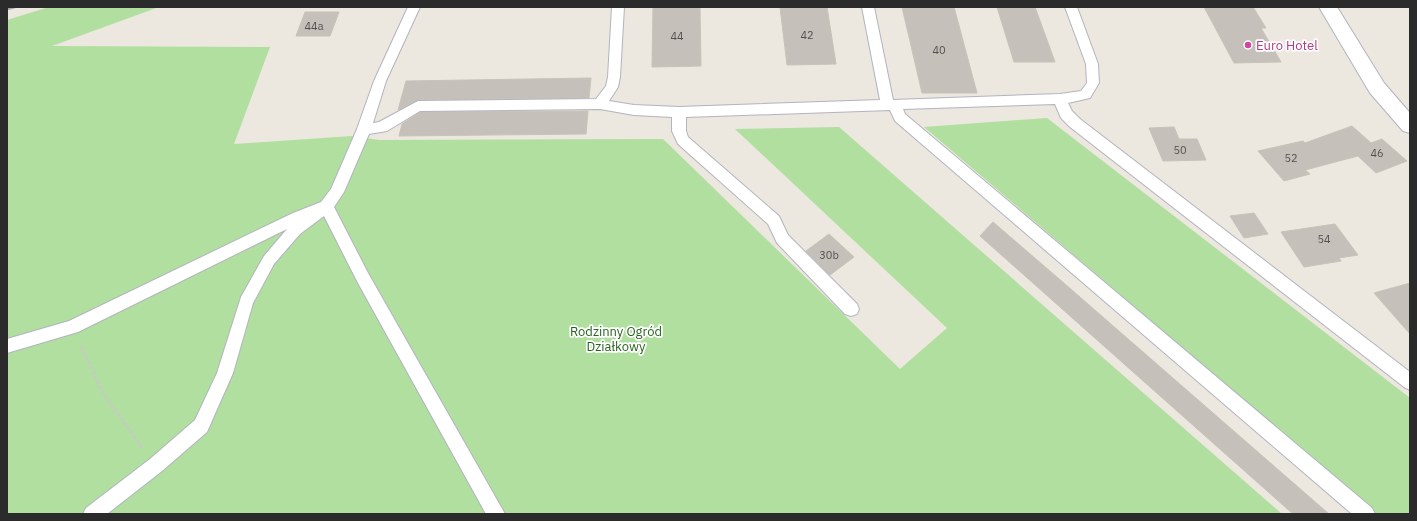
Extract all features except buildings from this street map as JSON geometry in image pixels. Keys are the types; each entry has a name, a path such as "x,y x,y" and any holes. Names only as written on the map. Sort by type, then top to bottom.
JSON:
{"street":[{"path":"1328,7 1376,88 1410,126"}],"lane":[{"path":"92,514 156,465 201,426 225,373 246,302 269,260 295,230 326,206 337,192 364,129 380,82 414,7"},
{"path":"600,104 612,87 614,77 618,7"},
{"path":"868,7 891,105 900,117 1366,514"},
{"path":"364,129 382,127 418,106 600,104 634,110 678,112 1060,99 1085,95 1093,82 1092,64 1071,7"},
{"path":"1060,99 1066,114 1075,123 1410,382"},
{"path":"678,112 679,132 683,140 774,220 782,239 851,309"},
{"path":"7,346 72,327 298,217 326,206"},
{"path":"326,206 363,278 496,514"}],"path":[{"path":"72,327 103,394 156,465"}],"green space":[{"name":"Rodzinny Ogród Działkowy","path":"49,7 159,7 52,46 270,47 234,144 352,136 379,140 663,139 900,369 947,328 735,129 839,127 1282,514 7,514 7,20"},
{"path":"1047,118 1410,398 1410,514 1377,514 924,127"}],"railway":[{"path":"7,9 15,7"}],"place":[{"name":"Euro Hotel","path":"1248,45"}]}
